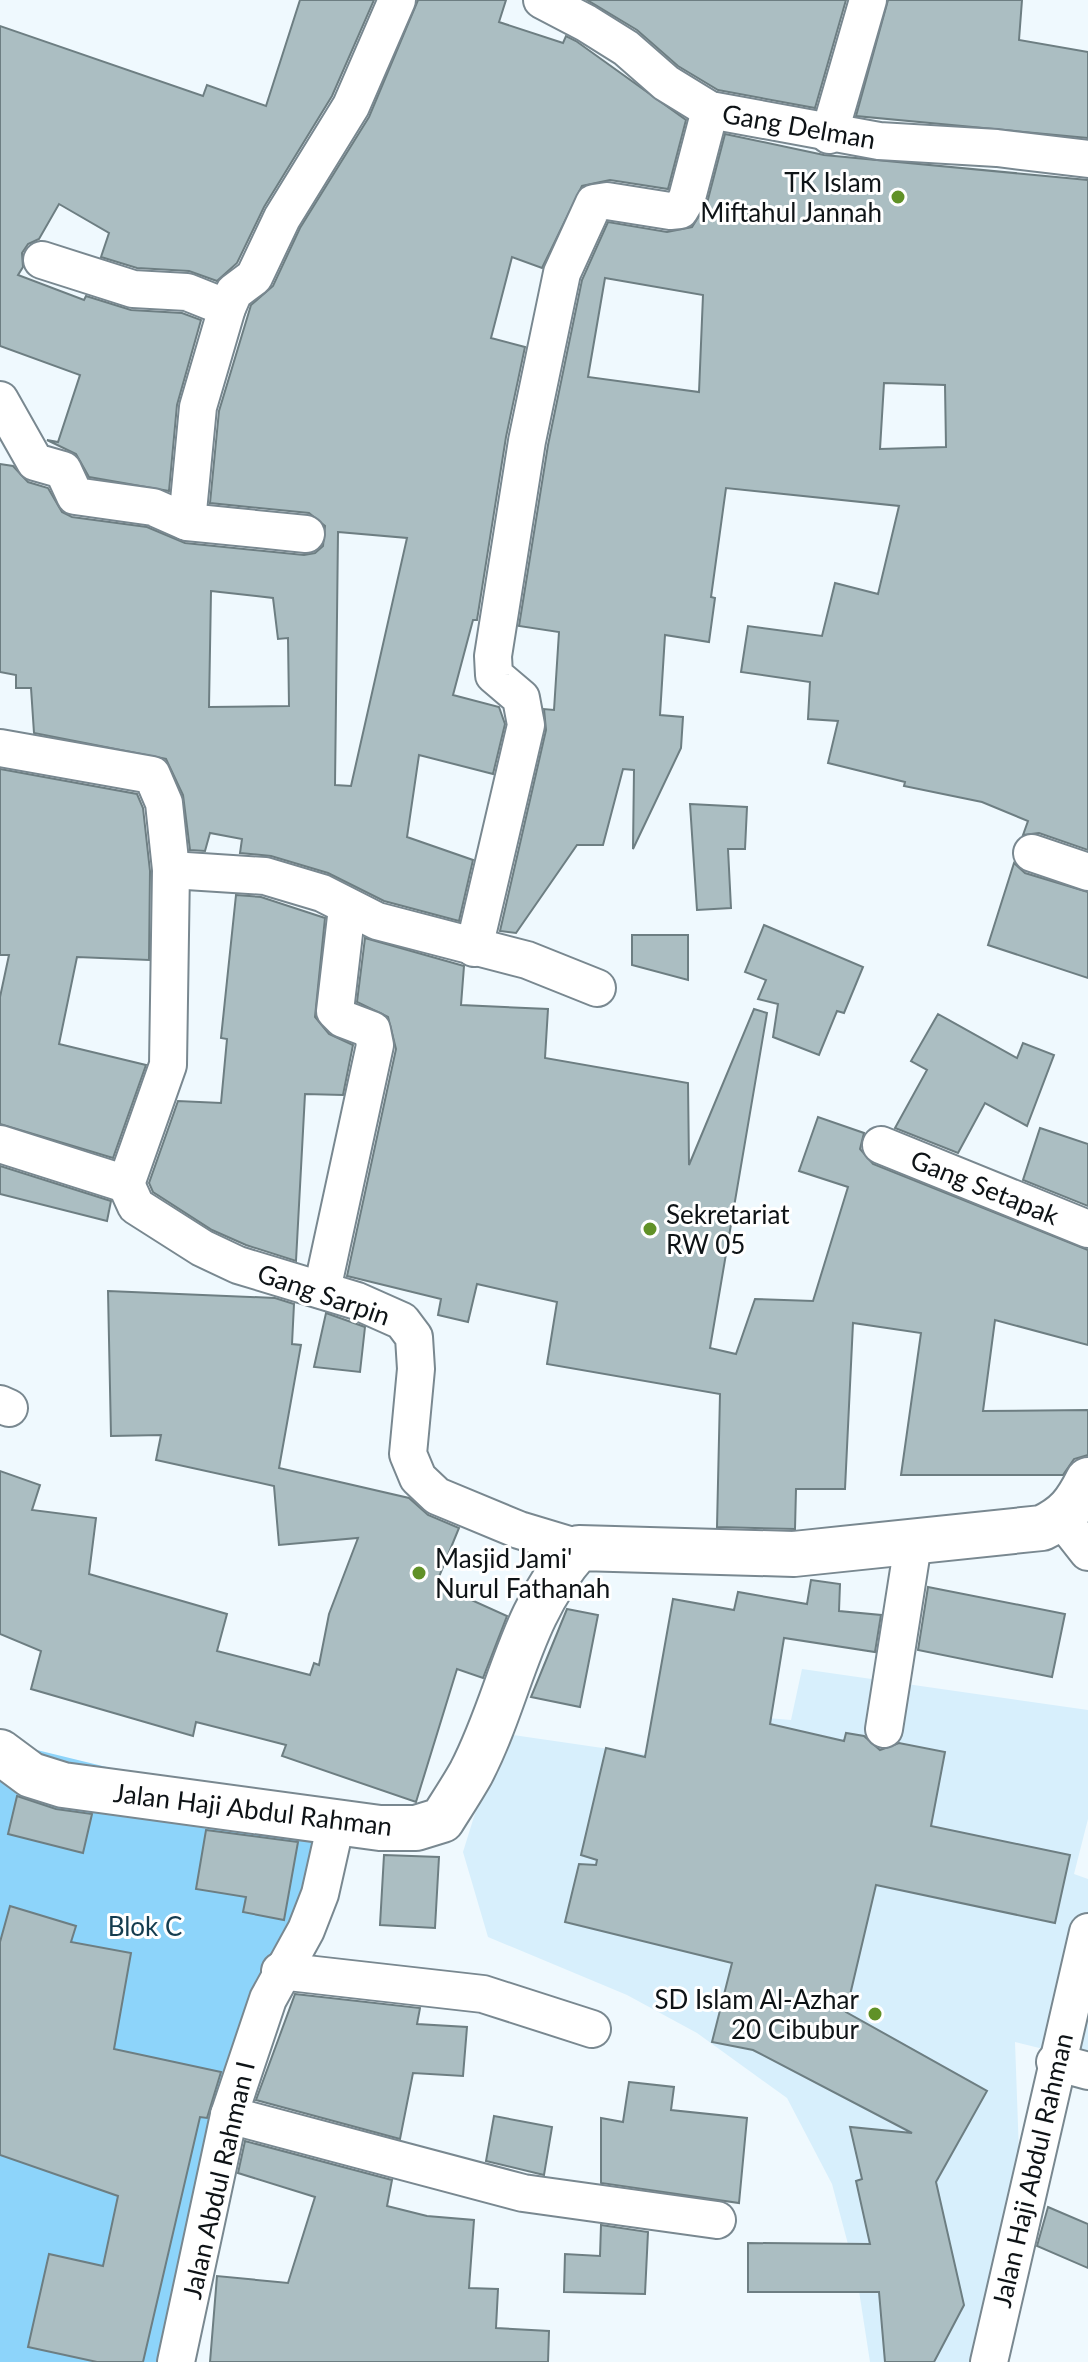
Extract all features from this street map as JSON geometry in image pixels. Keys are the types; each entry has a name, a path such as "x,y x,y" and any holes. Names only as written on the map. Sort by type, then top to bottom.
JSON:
{"street":[{"path":"187,522 198,407 227,308 235,291 254,277 282,218 351,106 397,0"},
{"name":"Gang Delman","path":"542,0 626,48 666,83 710,110 829,135 1088,159"},
{"path":"829,135 860,2"},
{"path":"474,948 526,725 521,698 494,675 493,656 527,441 562,273 594,203 607,201 680,210 687,198 710,110"},
{"path":"42,260 128,288 187,292 227,308"},
{"path":"0,400 35,462 63,470 75,496 153,507 187,522 306,534"},
{"path":"0,748 152,775 164,803 171,870 168,1065 126,1184 0,1144"},
{"path":"1032,853 1088,872"},
{"path":"171,870 265,876 322,893 377,921 527,960 597,988"},
{"path":"322,1290 375,1045 372,1030 343,1019 335,1011 347,908"},
{"name":"Gang Setapak","path":"881,1145 1088,1229"},
{"name":"Gang Sarpin","path":"126,1184 136,1206 202,1248 238,1265 322,1290 402,1321 414,1337 416,1369 408,1454 418,1478 437,1496 519,1530 579,1548"},
{"path":"579,1548 794,1554 913,1544 1042,1528 1075,1535 1074,1507 1088,1480"},
{"path":"884,1729 913,1544"},
{"name":"Jalan Haji Abdul Rahman","path":"0,1752 31,1775 63,1785 336,1823 416,1828 442,1820 472,1771 511,1668 553,1577 579,1548"},
{"name":"Jalan Abdul Rahman I","path":"176,2362 229,2115 254,2036 280,1971 306,1930 320,1894 336,1823"},
{"name":"Jalan Haji Abdul Rahman","path":"989,2362 1072,2067 1088,1933"},
{"path":"280,1971 483,1994 592,2029"},
{"path":"229,2115 523,2193 717,2220"}],"shaded area":[{"name":"SD Islam Al-Azhar 20 Cibubur","path":"802,1669 1088,1710 1088,1819 1074,1874 1088,1879 1088,2060 1015,2042 1020,2181 1000,2276 970,2362 870,2362 857,2278 832,2184 787,2098 697,2033 627,1995 488,1937 463,1852 500,1733 740,1768 746,1716 791,1720"}],"green space":[{"name":"Blok C","path":"0,1741 336,1823 229,2115 176,2362 0,2362"}],"building":[{"path":"300,0 374,0 332,96 264,207 237,263 217,281 189,271 137,268 101,257 109,233 59,204 39,239 28,244 22,253 23,267 18,275 84,300 86,296 131,310 182,313 201,320 177,405 169,491 89,477 76,454 47,440 58,442 80,375 0,346 0,26 203,96 207,85 266,106"},
{"path":"418,0 506,0 499,22 563,43 566,36 576,41 686,120 668,189 610,180 582,186 542,268 512,257 491,338 525,347 506,437 477,620 473,620 453,695 499,707 505,724 493,774 419,755 407,837 473,860 459,921 384,901 328,873 271,856 240,853 242,839 210,833 205,851 190,850 183,795 166,759 34,733 31,688 16,688 16,675 0,672 0,464 13,466 28,482 48,488 62,512 72,517 147,527 185,543 304,555 315,553 323,546 325,526 309,513 210,503 219,411 251,305 273,286 300,228 369,117","holes":["338,532 407,538 351,786 335,785","211,591 273,598 278,639 288,638 289,706 209,707"]},
{"path":"587,0 846,0 815,108 718,90 678,66 637,30"},
{"path":"888,0 1022,0 1019,40 1088,52 1088,138 856,116"},
{"path":"725,134 824,155 1088,180 1088,850 1039,833 1023,835 1028,821 982,802 904,786 905,782 828,763 838,721 808,719 810,682 741,672 748,626 822,636 835,583 878,594 899,506 726,488 711,597 715,598 709,642 665,635 660,715 683,717 681,748 633,849 634,770 623,769 603,845 577,845 516,933 500,931 546,730 544,709 554,710 559,632 519,626 548,445 582,280 608,222 667,232 692,227 707,203","holes":["605,278 703,295 699,392 588,377","884,383 945,385 946,447 880,449"]},
{"path":"0,769 137,794 143,808 150,871 149,960 77,957 59,1044 146,1065 113,1158 0,1124 0,997 9,955 0,955"},
{"path":"690,804 747,807 745,849 728,849 731,908 697,910"},
{"path":"1014,863 1025,873 1088,892 1088,978 988,945"},
{"path":"236,895 261,897 325,918 315,1017 329,1034 353,1045 343,1095 305,1094 296,1261 212,1230 153,1192 149,1183 178,1101 221,1103 227,1039 221,1038"},
{"path":"764,925 863,967 844,1013 837,1011 819,1055 773,1037 778,1004 758,999 766,980 745,972"},
{"path":"632,935 688,935 688,980 632,965"},
{"path":"365,938 464,966 461,1005 548,1009 545,1058 688,1083 689,1165 754,1009 767,1013 710,1348 736,1354 755,1299 813,1301 848,1187 799,1171 818,1117 864,1133 860,1149 873,1164 1088,1250 1088,1345 995,1320 983,1411 1088,1410 1088,1455 1074,1459 1063,1475 901,1475 921,1333 853,1323 845,1489 796,1489 795,1529 717,1527 720,1394 547,1364 557,1302 477,1284 468,1322 438,1315 441,1299 347,1276 396,1049 388,1017 357,1002"},
{"path":"938,1014 1017,1058 1023,1043 1054,1055 1027,1126 985,1103 958,1153 895,1128 927,1070 911,1061"},
{"path":"1040,1128 1088,1144 1088,1206 1023,1180"},
{"path":"0,1166 111,1201 107,1221 0,1194"},
{"path":"108,1291 275,1298 294,1304 292,1344 301,1345 279,1468 409,1498 428,1515 459,1528 436,1584 507,1616 483,1678 457,1669 416,1802 282,1756 286,1745 196,1722 193,1736 31,1689 41,1651 0,1634 0,1471 40,1485 32,1510 96,1518 89,1574 227,1614 217,1651 310,1675 314,1663 319,1665 329,1614 358,1538 279,1545 274,1486 156,1460 161,1435 111,1436"},
{"path":"326,1313 365,1327 360,1372 314,1367"},
{"path":"811,1580 840,1584 839,1611 881,1615 875,1652 784,1638 770,1724 844,1741 846,1733 864,1736 880,1750 899,1743 945,1752 931,1826 1070,1855 1055,1923 876,1885 846,2012 987,2091 936,2182 964,2305 934,2362 885,2362 879,2292 748,2292 748,2243 870,2244 856,2181 862,2179 850,2127 912,2133 753,2050 712,2042 732,1963 565,1922 579,1864 596,1865 597,1860 581,1855 606,1748 645,1757 673,1599 734,1610 738,1592 807,1604"},
{"path":"928,1587 1065,1614 1052,1677 918,1650"},
{"path":"567,1609 598,1615 580,1707 531,1697"},
{"path":"17,1796 56,1809 92,1814 83,1853 8,1834"},
{"path":"206,1830 298,1842 284,1920 243,1912 246,1897 196,1889"},
{"path":"384,1855 439,1857 435,1928 380,1925"},
{"path":"10,1906 76,1926 71,1942 131,1953 114,2049 221,2072 207,2118 200,2117 143,2362 97,2362 28,2347 49,2254 103,2266 118,2196 0,2155 0,1942"},
{"path":"295,1994 420,2008 417,2024 467,2027 463,2076 413,2073 400,2139 256,2100"},
{"path":"629,2082 674,2087 671,2110 747,2118 739,2203 601,2183 601,2118 623,2122"},
{"path":"494,2116 552,2127 544,2175 486,2161"},
{"path":"245,2141 392,2180 387,2206 427,2216 474,2220 469,2288 498,2289 496,2328 549,2331 548,2362 210,2362 217,2276 288,2283 315,2197 238,2173"},
{"path":"1048,2207 1088,2224 1088,2268 1037,2246"},
{"path":"601,2225 648,2232 645,2294 564,2292 565,2254 600,2256"}],"place":[{"name":"TK Islam Miftahul Jannah","path":"898,197"},
{"name":"Sekretariat RW 05","path":"650,1229"},
{"name":"Masjid Jami' Nurul Fathanah","path":"419,1573"},
{"name":"SD Islam Al-Azhar 20 Cibubur","path":"875,2014"}]}
